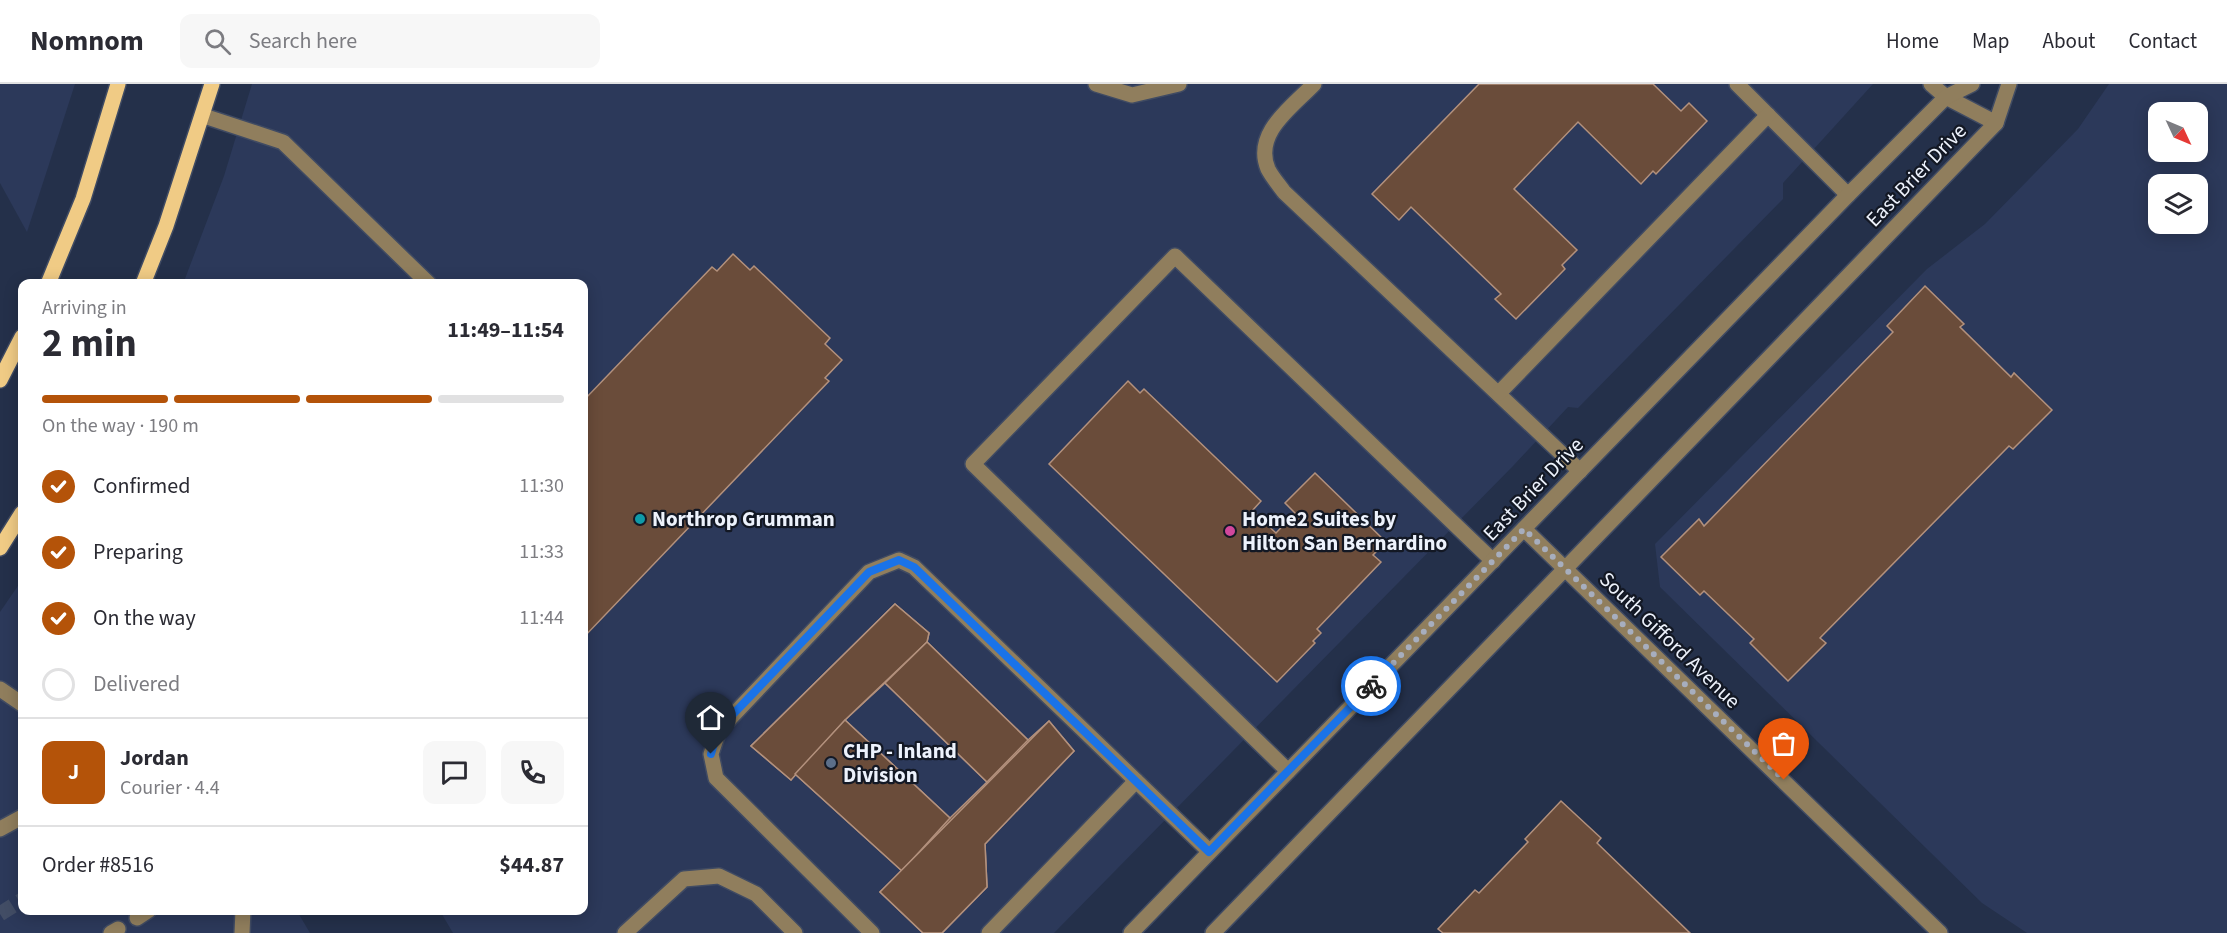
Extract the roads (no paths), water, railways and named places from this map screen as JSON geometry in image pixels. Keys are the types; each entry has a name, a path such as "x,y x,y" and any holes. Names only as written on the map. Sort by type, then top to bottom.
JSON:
{"main road":[{"path":"50,279 82,199 118,84"},
{"path":"145,279 204,116 212,84"},
{"path":"0,380 18,345"},
{"path":"0,548 18,519"}],"street":[{"path":"1096,84 1132,95 1179,84"},
{"path":"1314,84 1267,133 1263,148 1268,169 1284,192 1580,471"},
{"path":"1737,84 1848,195"},
{"path":"1930,84 1946,97 1996,123"},
{"name":"East Brier Drive","path":"1131,933 1848,195 1946,97 1972,84"},
{"name":"East Brier Drive","path":"1213,933 1996,123 2009,84"},
{"path":"1499,393 1768,115"},
{"path":"204,116 283,142 424,279"},
{"path":"1288,771 973,464 1175,256 1493,561"},
{"name":"South Gifford Avenue","path":"1524,529 1940,933"},
{"path":"872,933 716,778 711,754 718,730 869,572 899,560 914,567 1209,852"},
{"path":"0,689 18,701"},
{"path":"989,933 1136,781"},
{"path":"0,830 18,819"},
{"path":"626,933 684,879 719,876 756,894 795,933"},
{"path":"242,933 243,915"}],"tunnel":[{"path":"0,914 18,903"}],"place":[{"name":"Northrop Grumman","path":"640,519"},
{"name":"Home2 Suites by Hilton San Bernardino","path":"1230,531"},
{"name":"CHP - Inland Division","path":"831,763"}]}
